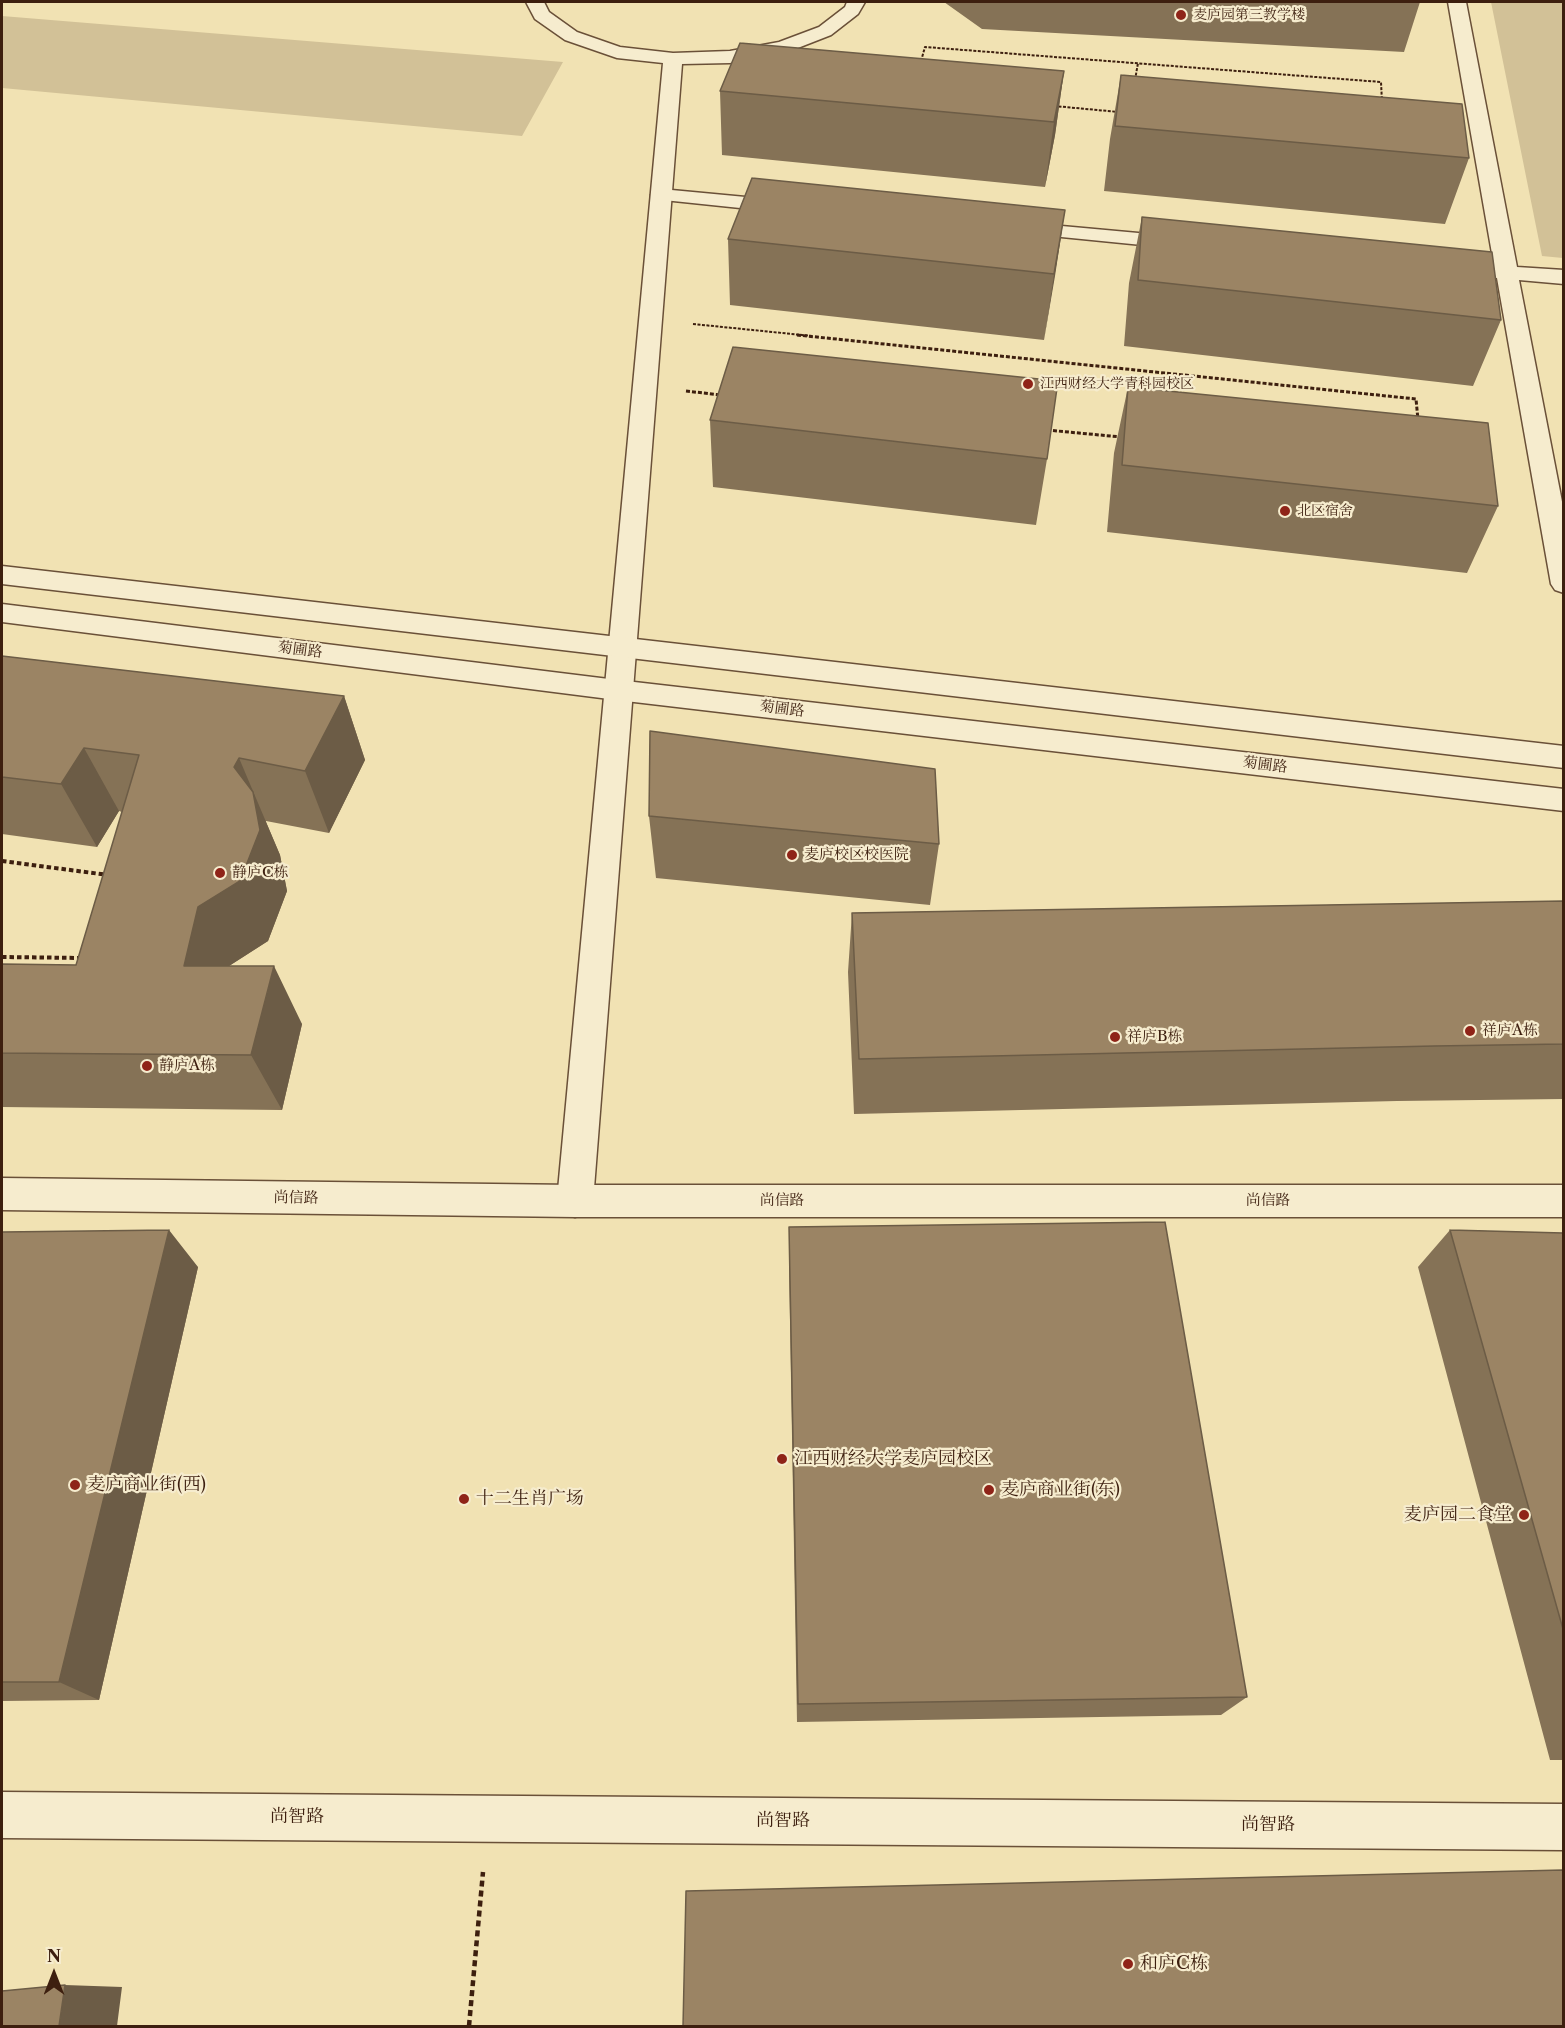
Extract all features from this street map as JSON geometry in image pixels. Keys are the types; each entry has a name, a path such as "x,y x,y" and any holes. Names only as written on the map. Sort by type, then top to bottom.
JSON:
{"street":[{"path":"535,2 541,15 571,36 616,52 673,59 730,57 783,48 825,31 852,10 856,2"},
{"path":"1457,2 1563,584"},
{"path":"575,1201 617,690 673,59"},
{"path":"661,195 804,208"},
{"path":"995,226 1197,244"},
{"path":"1435,266 1563,277"},
{"path":"2,575 1563,757"},
{"name":"菊圃路","path":"2,613 617,690 1563,800"},
{"name":"尚信路","path":"2,1194 575,1201 1563,1201"},
{"name":"尚智路","path":"2,1815 1563,1827"}],"path":[{"path":"921,61 925,46 1381,82 1382,108"},
{"path":"1134,83 1138,63"},
{"path":"1049,106 1129,113"},
{"path":"650,320 1416,399 1418,421"},
{"path":"644,387 727,396"},
{"path":"1045,429 1128,438"},
{"path":"2,861 116,876"},
{"path":"2,957 91,958"},
{"path":"469,2026 488,1819"}],"shaded area":[{"path":"1491,2 1563,2 1563,258 1542,256"},
{"path":"2,16 563,62 522,136 2,88"}],"building":[{"path":"740,43 1064,71 1054,122 720,91"},
{"path":"1121,75 1462,104 1469,158 1115,126"},
{"path":"752,178 1065,210 1054,274 728,239"},
{"path":"1142,217 1492,252 1501,320 1138,280"},
{"path":"733,347 1058,381 1047,459 710,420"},
{"path":"1128,387 1488,423 1498,506 1122,465"},
{"path":"2,656 344,696 305,771 239,758 234,767 253,792 260,830 240,881 198,907 184,966 274,966 251,1055 2,1053 2,964 76,965 139,755 84,748 61,784 2,777"},
{"path":"650,731 935,769 939,844 649,816"},
{"path":"1563,901 1563,1044 859,1059 852,913"},
{"name":"麦庐商业街(东)","path":"1165,1222 1247,1697 798,1704 789,1227"},
{"name":"麦庐商业街(西)","path":"169,1230 59,1682 2,1682 2,1232"},
{"path":"1450,1230 1563,1233 1563,1629"},
{"name":"和庐C栋","path":"1563,1870 1563,2026 683,2026 686,1891"},
{"path":"65,1985 59,2026 2,2026 2,1991"}],"place":[{"name":"麦庐园第三教学楼","path":"1181,15"},
{"name":"江西财经大学青科园校区","path":"1028,384"},
{"name":"北区宿舍","path":"1285,511"},
{"name":"麦庐校区校医院","path":"792,855"},
{"name":"静庐C栋","path":"220,873"},
{"name":"祥庐A栋","path":"1470,1031"},
{"name":"祥庐B栋","path":"1115,1037"},
{"name":"静庐A栋","path":"147,1066"},
{"name":"江西财经大学麦庐园校区","path":"782,1459"},
{"name":"麦庐商业街(西)","path":"75,1485"},
{"name":"麦庐商业街(东)","path":"989,1490"},
{"name":"十二生肖广场","path":"464,1499"},
{"name":"麦庐园二食堂","path":"1524,1515"},
{"name":"和庐C栋","path":"1128,1964"}]}
